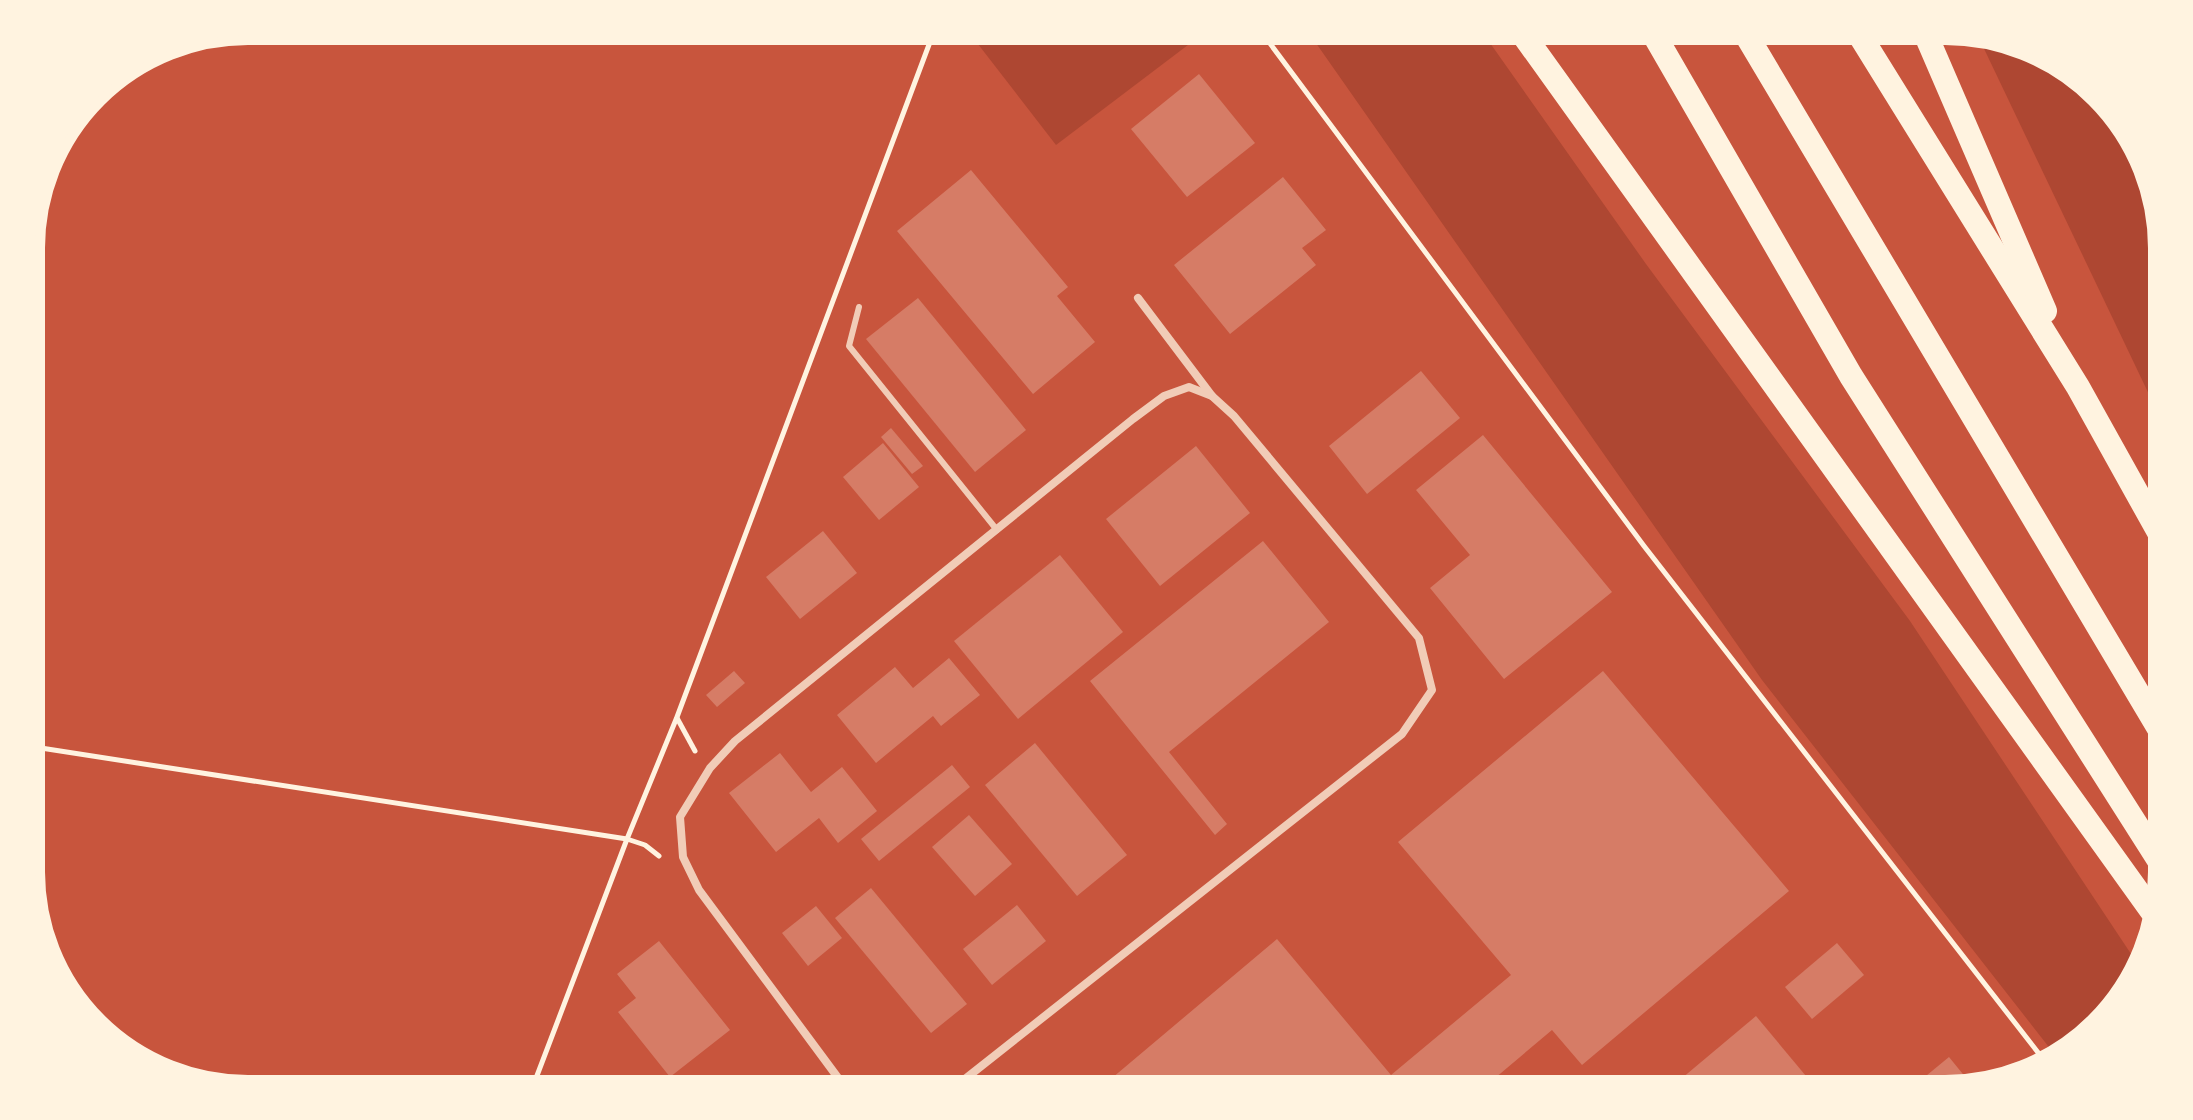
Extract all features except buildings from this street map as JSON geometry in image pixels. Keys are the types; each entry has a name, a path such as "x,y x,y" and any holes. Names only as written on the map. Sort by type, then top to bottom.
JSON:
{"highway":[{"path":"1527,40 2149,908"},
{"path":"1657,40 1851,376 2153,851"},
{"path":"1749,40 2153,718"},
{"path":"1863,40 2078,387 2153,522"},
{"path":"1928,40 2078,387"}],"street":[{"path":"964,1080 1402,734 1432,690 1419,638 1234,416 1212,396 1138,298"},
{"path":"840,1080 699,890 683,857 680,817 710,768 735,741 1164,396 1189,387 1212,396"}],"lane":[{"path":"859,307 849,346 997,530"}],"path":[{"path":"535,1080 677,717 931,40"},
{"path":"1267,40 1644,546 2041,1057"},
{"path":"677,717 707,771 710,768"},
{"path":"40,748 627,839 645,845 660,857 683,857"}],"shaded area":[{"path":"975,40 1195,40 1056,145"},
{"path":"1314,40 1488,40 1646,264 1910,621 2134,959 2118,988 2082,1028 2052,1050 1762,680"},
{"path":"1982,44 2025,56 2061,75 2101,111 2118,132 2137,168 2146,194 2153,248 2153,403"}]}
